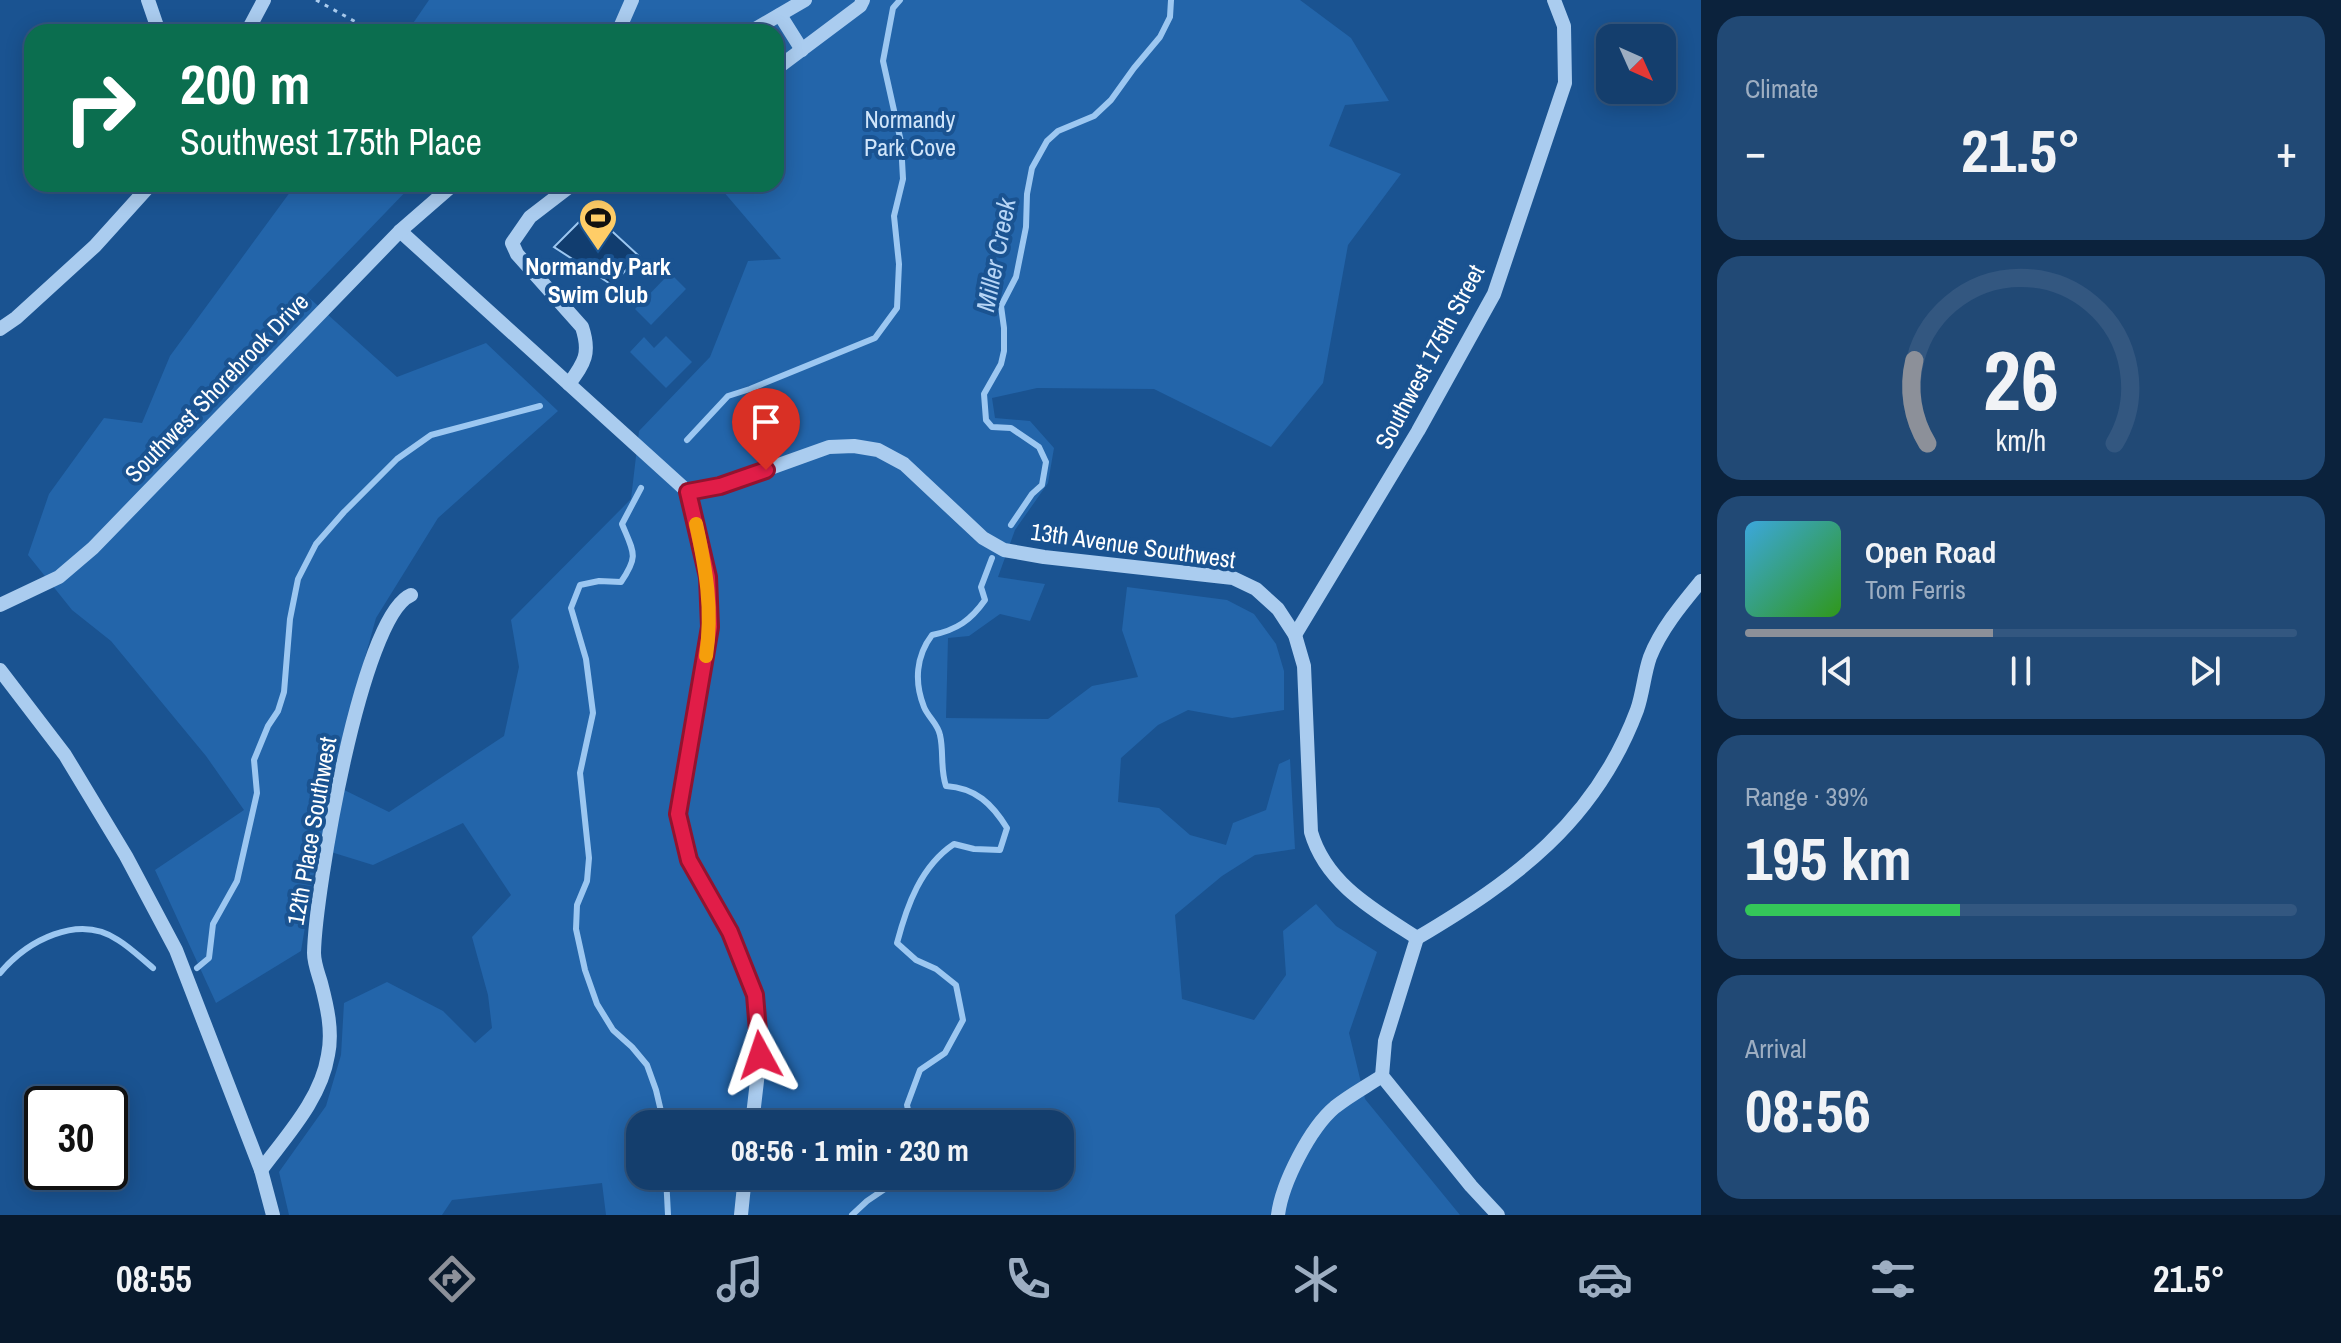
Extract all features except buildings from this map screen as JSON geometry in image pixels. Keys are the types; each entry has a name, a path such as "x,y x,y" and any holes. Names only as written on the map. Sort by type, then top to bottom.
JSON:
{"street":[{"path":"148,0 156,24"},
{"path":"251,24 264,0"},
{"path":"622,24 632,0"},
{"path":"764,24 805,0"},
{"path":"784,63 860,6 863,0"},
{"name":"Southwest 175th Street","path":"1295,635 1418,431 1494,294 1565,83 1564,26 1554,0"},
{"path":"780,15 802,50"},
{"path":"0,329 95,246 144,192"},
{"name":"Southwest Shorebrook Drive","path":"0,605 59,577 93,548 400,231 445,192"},
{"path":"563,192 530,217 512,243 517,254 582,327 587,342 585,362 569,384"},
{"path":"400,231 688,492 708,577 710,627 678,814 689,860 730,932 755,995 760,1055 754,1110"},
{"name":"13th Avenue Southwest","path":"688,492 720,486 829,447 854,446 878,450 904,464 983,538 1004,550 1233,578 1256,589 1278,609 1295,635 1304,666 1311,832 1316,849 1329,871 1348,890 1417,938"},
{"path":"1498,1215 1382,1076 1385,1041 1417,938 1456,915 1536,858 1587,802 1613,761 1637,710 1651,656 1676,611 1701,581"},
{"name":"12th Place Southwest","path":"261,1170 302,1116 320,1082 329,1055 329,1020 314,957 337,792 379,635 402,598 411,595"},
{"path":"0,670 65,755 126,856 176,950 261,1170 273,1215"},
{"path":"1278,1215 1280,1197 1306,1143 1334,1108 1382,1076"},
{"path":"741,1215 744,1190"}],"path":[{"path":"316,0 360,24"}],"green space":[{"name":"Normandy Park Cove","path":"429,0 1300,0 1351,38 1389,101 1345,105 1329,146 1401,174 1348,245 1323,383 1271,447 1154,389 1037,388 992,398 995,418 1030,421 1054,448 1048,483 1015,530 998,577 1045,584 1030,621 1000,614 969,636 948,638 946,718 1048,719 1092,686 1138,677 1122,630 1127,587 1227,600 1254,614 1276,644 1284,671 1284,710 1232,718 1188,710 1158,725 1121,758 1118,802 1159,808 1190,835 1226,845 1233,823 1266,810 1279,764 1290,759 1295,849 1255,855 1222,876 1175,915 1182,999 1254,1020 1286,975 1283,931 1316,904 1336,926 1377,952 1349,1033 1365,1099 1460,1215 606,1215 602,1183 452,1200 442,1215 289,1215 279,1172 326,1106 341,1055 344,1003 387,982 443,1011 475,1043 492,1028 488,995 472,937 511,895 463,823 373,865 318,848 301,951 216,1003 155,870 244,810 206,756 111,641 72,610 28,555 49,494 104,418 142,423 170,356 290,192 405,192 306,295 397,377 486,343 558,411 438,518 376,618 330,783 389,812 504,736 519,667 511,620 631,499 639,431 710,357 748,261 781,259 724,192 784,192 784,24 412,24"},
{"path":"670,273 686,289 651,325 635,309"},
{"path":"666,336 692,362 666,388 630,352 644,337 654,348"}],"shaded area":[{"name":"Normandy Park Swim Club","path":"590,211 639,256 612,285 554,247"}],"waterway":[{"path":"687,440 728,396 875,338 897,308 899,264 894,216 903,179 901,142 883,61 893,8 900,0"},
{"name":"Miller Creek","path":"1011,525 1042,485 1046,462 1039,447 1011,428 992,427 986,420 984,394 1001,364 1004,351 1001,306 1016,277 1026,227 1032,168 1047,141 1058,131 1094,116 1111,100 1160,37 1170,17 1171,0"},
{"path":"197,968 209,958 213,924 237,881 257,793 254,760 284,692 290,619 298,579 316,544 397,459 431,435 540,406"},
{"path":"641,488 622,524 633,554 627,573 621,582 599,581 580,585 571,608 586,659 593,713 580,773 589,858 587,881 577,905 576,929 597,1004 613,1030 647,1065 661,1110"},
{"name":"Miller Creek","path":"908,1110 907,1105 920,1070 945,1053 963,1020 956,985 936,969 916,960 897,943 905,915 924,875 942,853 954,844 1000,850 1007,828 975,794 946,786 940,735 921,698 918,670 932,635 963,623 985,600 981,587 992,558"},
{"path":"0,973 39,941 54,934 86,929 103,932 118,940 153,968"},
{"path":"667,1190 668,1215"},
{"name":"Miller Creek","path":"852,1215 883,1190"}],"slow traffic":[{"path":"696,524 708,577 710,627 706,656"}],"place":[{"name":"Normandy Park Swim Club","path":"598,252"}],"route":[{"path":"760,1055 755,995 730,932 689,860 678,814 710,627 708,577 688,492 720,486 766,470"}]}
